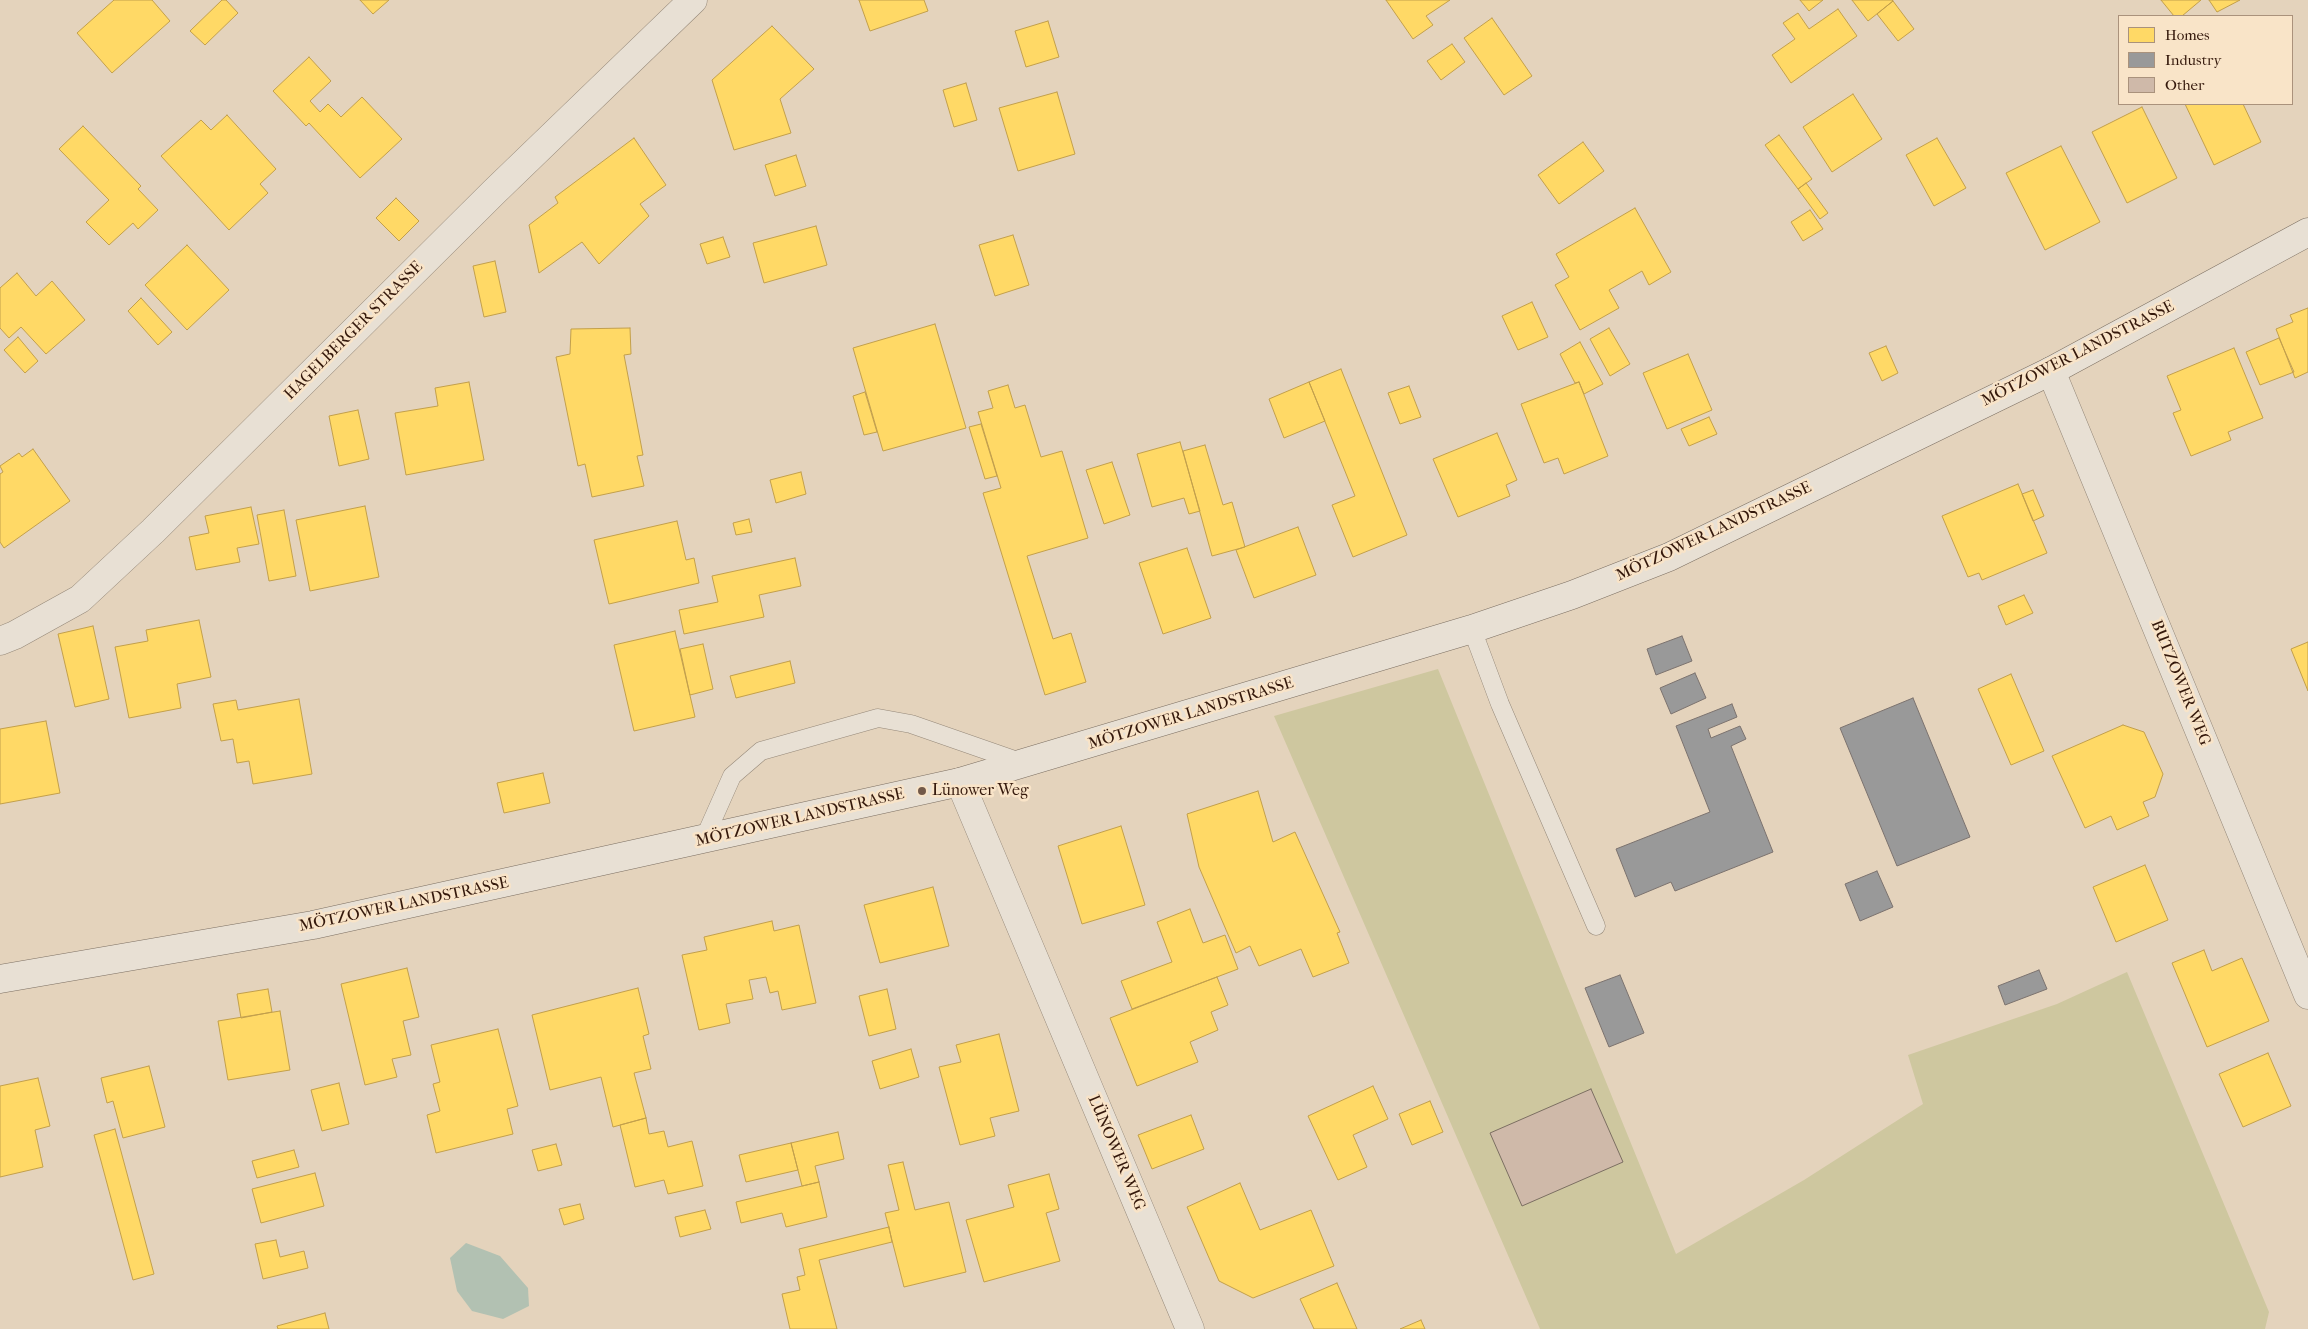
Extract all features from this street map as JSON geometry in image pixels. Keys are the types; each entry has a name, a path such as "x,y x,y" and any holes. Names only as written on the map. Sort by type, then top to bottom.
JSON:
{"main road":[{"name":"HAGELBERGER STRASSE","path":"0,640 15,635 80,599 153,531 494,192 693,0"},
{"name":"MÖTZOWER LANDSTRASSE","path":"0,979 313,925 960,782 1472,629 1572,595 1669,557 2051,371 2308,232"},
{"name":"BUTZOWER WEG","path":"2051,371 2308,995"},
{"name":"LÜNOWER WEG","path":"960,782 1190,1329"}],"lane":[{"path":"1472,629 1500,704 1596,926"},
{"path":"704,839 732,776 761,751 878,718 912,724 1025,764"}],"shaded area":[{"path":"1438,669 1676,1254 1804,1180 1923,1104 1908,1055 2057,1004 2127,972 2269,1312 2265,1329 1540,1329 1274,716"},
{"path":"466,1243 500,1256 528,1288 529,1306 503,1319 472,1311 457,1291 450,1258"}],"building: Homes":[{"path":"114,0 152,0 170,21 112,73 77,33"},
{"path":"222,0 226,0 238,13 205,45 190,31"},
{"path":"360,0 389,0 373,14"},
{"path":"859,0 924,0 928,11 870,31"},
{"path":"1386,0 1450,0 1426,16 1433,25 1413,39"},
{"path":"1800,0 1823,0 1809,11"},
{"path":"1852,0 1892,0 1893,1 1868,21"},
{"path":"2161,0 2201,0 2183,15 2173,15"},
{"path":"2209,0 2240,0 2217,12"},
{"path":"1893,1 1914,29 1898,41 1877,14"},
{"path":"1838,9 1857,36 1791,83 1772,55 1795,39 1783,23 1798,13 1809,29"},
{"path":"1492,18 1532,76 1504,95 1464,38"},
{"path":"1048,21 1059,57 1026,67 1015,31"},
{"path":"772,26 814,69 780,99 791,133 734,150 712,80"},
{"path":"1452,44 1465,62 1441,80 1427,61"},
{"path":"309,57 331,81 310,101 320,112 328,104 341,117 362,97 402,139 360,178 309,123 306,126 273,91"},
{"path":"966,83 977,120 954,127 943,90"},
{"path":"1057,92 1075,154 1018,171 999,108"},
{"path":"1853,94 1882,139 1832,172 1803,127"},
{"path":"2185,105 2243,105 2261,142 2214,165"},
{"path":"2142,107 2177,178 2127,203 2092,132"},
{"path":"227,115 276,169 260,184 268,193 229,230 161,156 201,120 211,130"},
{"path":"83,126 141,186 138,189 158,210 138,229 133,223 109,245 86,222 109,200 59,149"},
{"path":"1779,135 1812,179 1798,189 1765,145"},
{"path":"634,138 666,185 640,204 649,216 599,264 582,242 539,273 529,225 558,203 555,197"},
{"path":"1937,138 1966,188 1934,206 1906,155"},
{"path":"1583,142 1604,171 1559,204 1538,175"},
{"path":"2061,146 2100,222 2045,250 2006,173"},
{"path":"796,155 806,186 775,196 765,165"},
{"path":"1806,183 1828,213 1820,219 1798,189"},
{"path":"396,198 419,221 399,241 376,218"},
{"path":"1635,208 1671,272 1649,285 1642,271 1609,290 1619,308 1580,330 1555,285 1569,277 1556,254"},
{"path":"1810,210 1823,229 1803,241 1791,222"},
{"path":"816,226 827,265 764,283 753,243"},
{"path":"1013,235 1029,285 995,296 979,245"},
{"path":"723,237 730,257 707,264 700,244"},
{"path":"187,245 229,290 187,330 145,285"},
{"path":"495,261 506,312 484,317 473,266"},
{"path":"17,273 36,296 52,281 85,320 46,354 21,327 9,338 0,328 0,288"},
{"path":"141,298 172,332 158,345 128,311"},
{"path":"1532,302 1548,337 1518,350 1502,316"},
{"path":"2308,308 2308,372 2295,378 2276,329 2293,322 2290,315"},
{"path":"935,324 966,428 883,451 853,348"},
{"path":"630,328 631,354 624,355 643,455 637,456 644,486 592,497 585,464 578,466 556,357 570,354 571,329"},
{"path":"1609,328 1630,364 1610,376 1590,339"},
{"path":"18,337 38,361 25,373 4,350"},
{"path":"2279,338 2294,372 2260,385 2246,352"},
{"path":"1580,342 1603,384 1584,394 1579,382 1575,383 1560,354"},
{"path":"1886,346 1898,373 1882,381 1869,353"},
{"path":"2234,348 2263,418 2228,432 2231,440 2191,456 2173,413 2181,410 2167,376"},
{"path":"1688,354 1712,410 1667,429 1643,373"},
{"path":"1341,369 1407,535 1353,557 1332,505 1355,496 1309,382"},
{"path":"469,382 484,460 406,475 395,413 438,406 435,388"},
{"path":"1309,382 1325,421 1284,438 1269,399"},
{"path":"1579,382 1608,456 1564,474 1558,458 1544,463 1521,404"},
{"path":"1008,385 1015,408 1025,405 1041,457 1062,451 1088,538 1027,556 1053,639 1071,633 1086,682 1045,695 983,493 1001,488 978,412 993,408 988,391"},
{"path":"1409,386 1421,417 1400,424 1388,393"},
{"path":"865,392 877,432 864,435 853,396"},
{"path":"358,410 369,459 339,466 329,416"},
{"path":"1709,417 1717,434 1689,446 1681,429"},
{"path":"981,424 997,476 985,479 969,427"},
{"path":"1497,433 1517,480 1506,485 1510,496 1458,517 1433,459"},
{"path":"1180,442 1200,511 1189,514 1184,498 1152,507 1137,454"},
{"path":"1205,445 1223,505 1232,502 1245,547 1212,556 1183,451"},
{"path":"33,449 70,501 4,548 0,542 0,474 3,472 0,466 19,453 22,457"},
{"path":"1112,462 1130,515 1104,524 1086,470"},
{"path":"801,472 806,494 776,503 770,480"},
{"path":"2018,484 2047,553 1982,580 1979,573 1968,577 1942,516"},
{"path":"2033,490 2044,516 2033,521 2022,494"},
{"path":"365,506 379,577 310,591 296,520"},
{"path":"251,507 259,544 237,548 240,562 196,570 189,537 209,533 205,516"},
{"path":"284,510 296,576 269,581 257,515"},
{"path":"749,519 752,532 736,535 733,523"},
{"path":"677,521 686,560 694,558 699,583 609,604 594,540"},
{"path":"1298,527 1316,575 1254,598 1236,550"},
{"path":"1187,548 1211,618 1163,634 1139,563"},
{"path":"795,558 801,586 759,595 764,617 684,634 679,610 718,602 712,576"},
{"path":"2024,595 2033,613 2006,625 1998,606"},
{"path":"199,620 211,677 177,684 181,708 129,718 115,647 148,641 146,630"},
{"path":"93,626 109,699 75,707 58,634"},
{"path":"675,631 695,717 634,731 614,645"},
{"path":"2308,642 2308,691 2291,649"},
{"path":"703,644 713,689 690,695 680,649"},
{"path":"790,661 795,683 736,698 730,676"},
{"path":"2011,674 2044,751 2011,765 1978,689"},
{"path":"299,699 312,774 253,784 249,761 237,763 233,739 221,741 213,704 236,700 238,710"},
{"path":"46,721 60,793 0,804 0,729"},
{"path":"2123,725 2144,732 2163,774 2155,797 2143,802 2149,816 2117,830 2111,816 2085,828 2052,756"},
{"path":"543,773 550,803 504,813 497,783"},
{"path":"1258,791 1273,842 1295,832 1340,932 1337,933 1349,963 1313,977 1301,949 1259,966 1250,946 1236,953 1199,867 1187,814"},
{"path":"1121,826 1145,905 1082,924 1058,846"},
{"path":"2145,865 2168,920 2116,942 2093,887"},
{"path":"933,887 949,946 880,963 864,905"},
{"path":"1190,909 1203,943 1225,935 1238,969 1132,1009 1121,981 1172,962 1157,922"},
{"path":"772,921 774,931 799,925 816,1003 782,1010 778,991 770,993 766,977 749,980 753,999 726,1004 730,1023 699,1030 682,955 707,950 704,937"},
{"path":"2204,950 2212,971 2242,958 2269,1021 2207,1047 2172,963"},
{"path":"407,968 419,1017 403,1021 411,1055 392,1059 397,1077 365,1085 341,984"},
{"path":"1217,977 1228,1005 1211,1012 1218,1030 1190,1042 1198,1062 1137,1086 1110,1018"},
{"path":"638,988 649,1034 643,1036 651,1069 634,1073 646,1118 613,1127 601,1077 550,1090 532,1015"},
{"path":"268,989 272,1012 241,1018 237,994"},
{"path":"887,989 896,1029 869,1036 859,996"},
{"path":"280,1011 290,1070 228,1080 218,1021"},
{"path":"498,1029 518,1106 507,1109 513,1134 436,1153 427,1115 440,1111 433,1084 440,1082 431,1045"},
{"path":"999,1034 1019,1111 990,1118 995,1136 960,1145 939,1067 961,1062 956,1045"},
{"path":"911,1049 919,1077 880,1089 872,1061"},
{"path":"2268,1053 2291,1106 2243,1127 2219,1074"},
{"path":"149,1066 165,1127 123,1138 113,1101 107,1103 101,1078"},
{"path":"38,1078 50,1126 35,1130 43,1167 0,1177 0,1086"},
{"path":"339,1083 349,1124 322,1131 311,1090"},
{"path":"1373,1086 1388,1119 1353,1135 1367,1167 1338,1180 1308,1116"},
{"path":"1430,1101 1443,1132 1412,1145 1399,1114"},
{"path":"1191,1115 1204,1149 1152,1169 1138,1135"},
{"path":"646,1118 649,1134 664,1131 668,1147 692,1141 703,1186 668,1194 664,1180 635,1187 620,1125"},
{"path":"115,1129 154,1274 133,1280 94,1135"},
{"path":"838,1132 844,1159 815,1166 819,1182 802,1186 791,1143"},
{"path":"791,1143 798,1170 746,1182 739,1155"},
{"path":"556,1144 562,1165 538,1171 532,1150"},
{"path":"294,1150 299,1167 257,1178 252,1161"},
{"path":"903,1162 915,1210 949,1202 966,1272 904,1287 885,1213 899,1210 888,1165"},
{"path":"315,1173 324,1206 261,1223 252,1189"},
{"path":"1049,1174 1059,1209 1046,1213 1060,1261 984,1282 966,1220 1014,1207 1008,1185"},
{"path":"819,1182 827,1217 786,1227 782,1213 741,1223 736,1202"},
{"path":"1240,1183 1260,1230 1311,1210 1334,1266 1253,1298 1219,1281 1187,1207"},
{"path":"580,1204 584,1219 564,1225 559,1209"},
{"path":"705,1210 711,1229 680,1237 675,1217"},
{"path":"889,1227 892,1242 819,1260 837,1329 790,1329 782,1294 800,1290 797,1277 805,1275 799,1249"},
{"path":"276,1240 280,1257 304,1251 308,1268 263,1279 255,1244"},
{"path":"1337,1283 1357,1329 1314,1329 1300,1299"},
{"path":"325,1313 329,1329 278,1329 277,1326"},
{"path":"1421,1320 1425,1329 1400,1329"}],"building: Industry":[{"path":"1682,636 1692,661 1656,675 1647,649"},
{"path":"1695,673 1706,698 1671,714 1660,688"},
{"path":"1913,698 1970,837 1897,866 1840,728"},
{"path":"1732,704 1737,717 1708,729 1711,738 1740,726 1746,739 1731,746 1773,852 1675,891 1671,882 1635,897 1616,849 1710,812 1676,726"},
{"path":"1877,871 1893,907 1860,921 1845,884"},
{"path":"2039,970 2047,989 2005,1005 1998,986"},
{"path":"1620,975 1644,1033 1609,1047 1585,988"}],"building: Other":[{"path":"1591,1089 1623,1162 1522,1206 1490,1133"}],"place":[{"name":"Lünower Weg","path":"922,791"}]}
